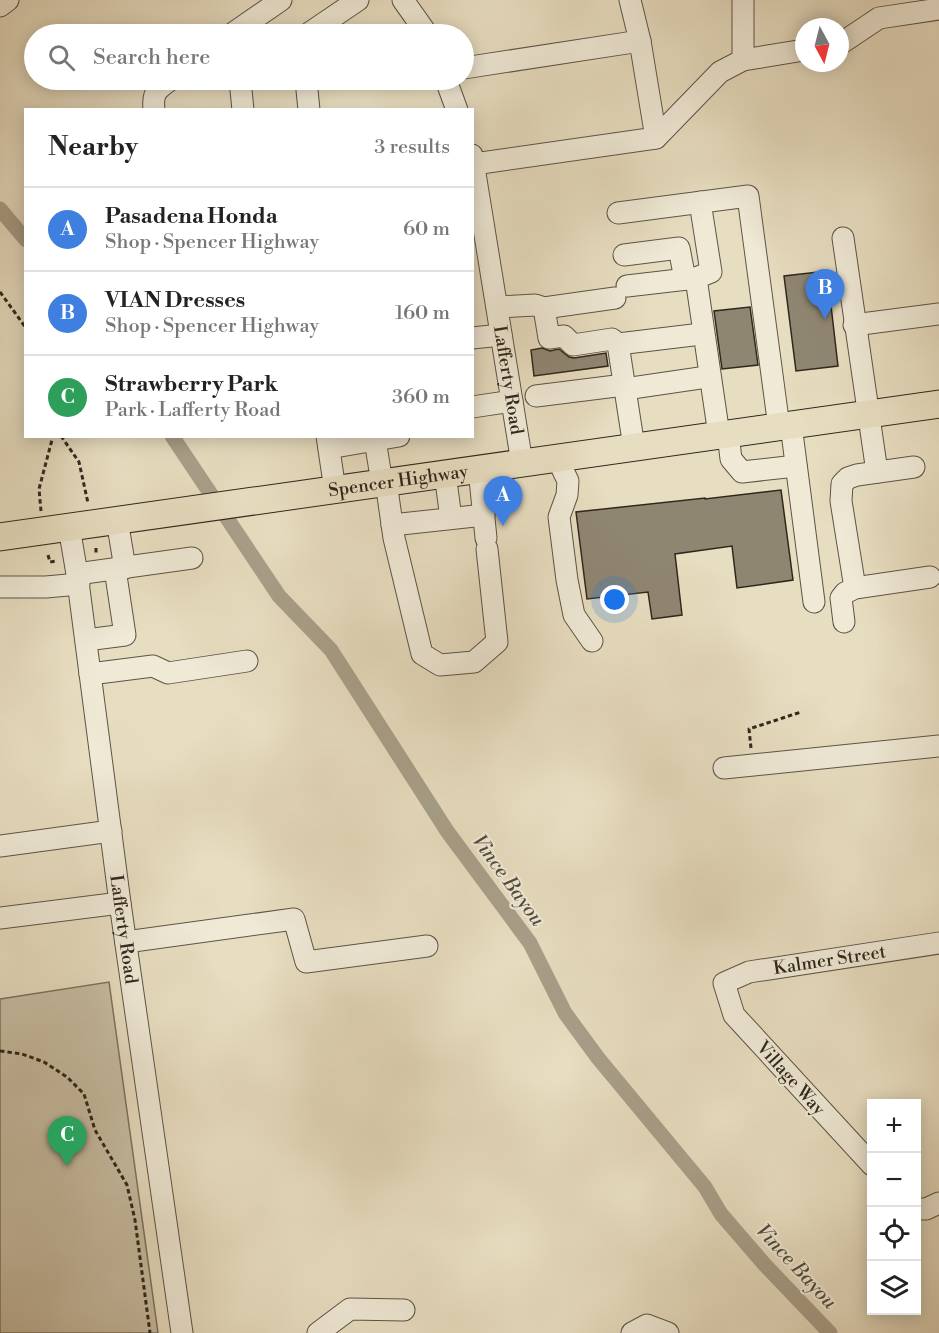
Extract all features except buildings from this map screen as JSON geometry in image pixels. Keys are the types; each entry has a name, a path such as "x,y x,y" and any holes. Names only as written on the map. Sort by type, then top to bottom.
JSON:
{"main road":[{"name":"Spencer Highway","path":"0,537 939,404"}],"street":[{"path":"0,6 8,0"},
{"path":"248,24 280,0"},
{"path":"323,24 358,0"},
{"path":"403,0 420,24"},
{"path":"630,0 640,41 656,138"},
{"path":"743,0 743,60"},
{"path":"849,39 879,18 939,9"},
{"path":"474,66 640,41"},
{"path":"474,159 656,138 720,72 743,60 795,51"},
{"path":"154,108 155,90"},
{"path":"241,90 243,108"},
{"path":"307,90 309,108"},
{"path":"450,90 456,108"},
{"name":"Lafferty Road","path":"474,173 478,231 497,307 522,463"},
{"path":"618,213 748,196 785,426 796,465 813,602"},
{"path":"497,307 535,305 544,308 711,272 700,202"},
{"path":"843,238 877,472"},
{"path":"624,255 679,248 691,278 723,434 731,459 742,472 796,465"},
{"path":"544,308 549,338 564,336 573,345 612,339 618,344 634,447"},
{"path":"854,326 939,314"},
{"path":"474,338 501,335"},
{"path":"618,344 693,335"},
{"path":"536,396 700,378"},
{"path":"474,407 512,401"},
{"path":"335,490 328,442 387,438"},
{"path":"375,440 422,654 440,665 474,662 497,642 479,469"},
{"path":"557,458 568,481 567,495 559,517 567,580 574,615 592,641"},
{"path":"855,588 841,501 842,484 848,478 857,475 914,467"},
{"path":"445,474 451,518"},
{"path":"392,525 484,515"},
{"path":"86,640 125,634 117,520"},
{"name":"Lafferty Road","path":"69,527 182,1333"},
{"path":"0,587 46,587 120,568 192,558"},
{"path":"844,622 841,598 844,593 855,588 930,578"},
{"path":"90,674 153,666 168,673 247,661"},
{"path":"724,768 939,746"},
{"path":"0,846 111,831"},
{"path":"0,918 120,903"},
{"path":"126,942 294,919 306,962 427,946"},
{"name":"Kalmer Street","path":"724,983 749,972 939,943"},
{"name":"Village Way","path":"724,983 734,1015 867,1160"},
{"path":"318,1333 350,1309 404,1310"},
{"path":"632,1333 647,1325 668,1333"}],"path":[{"path":"0,292 24,325"},
{"path":"39,499 52,438"},
{"path":"62,438 79,462 86,493"},
{"path":"96,548 97,555"},
{"path":"48,555 50,562 57,561"},
{"path":"752,765 749,729 801,712"},
{"path":"0,1051 22,1054 44,1062 67,1077 84,1094 95,1130 127,1185 135,1220 150,1333"}],"shaded area":[{"path":"109,982 158,1333 0,1333 0,999"}],"waterway":[{"name":"Vince Bayou","path":"0,209 24,238"},
{"name":"Vince Bayou","path":"173,438 279,596 331,650 447,831 530,943 565,1013 598,1058 705,1187 721,1214 765,1265 830,1333"}],"place":[{"name":"VIAN Dresses","path":"825,319"},
{"name":"Pasadena Honda","path":"503,526"},
{"name":"Strawberry Park","path":"67,1166"}]}
